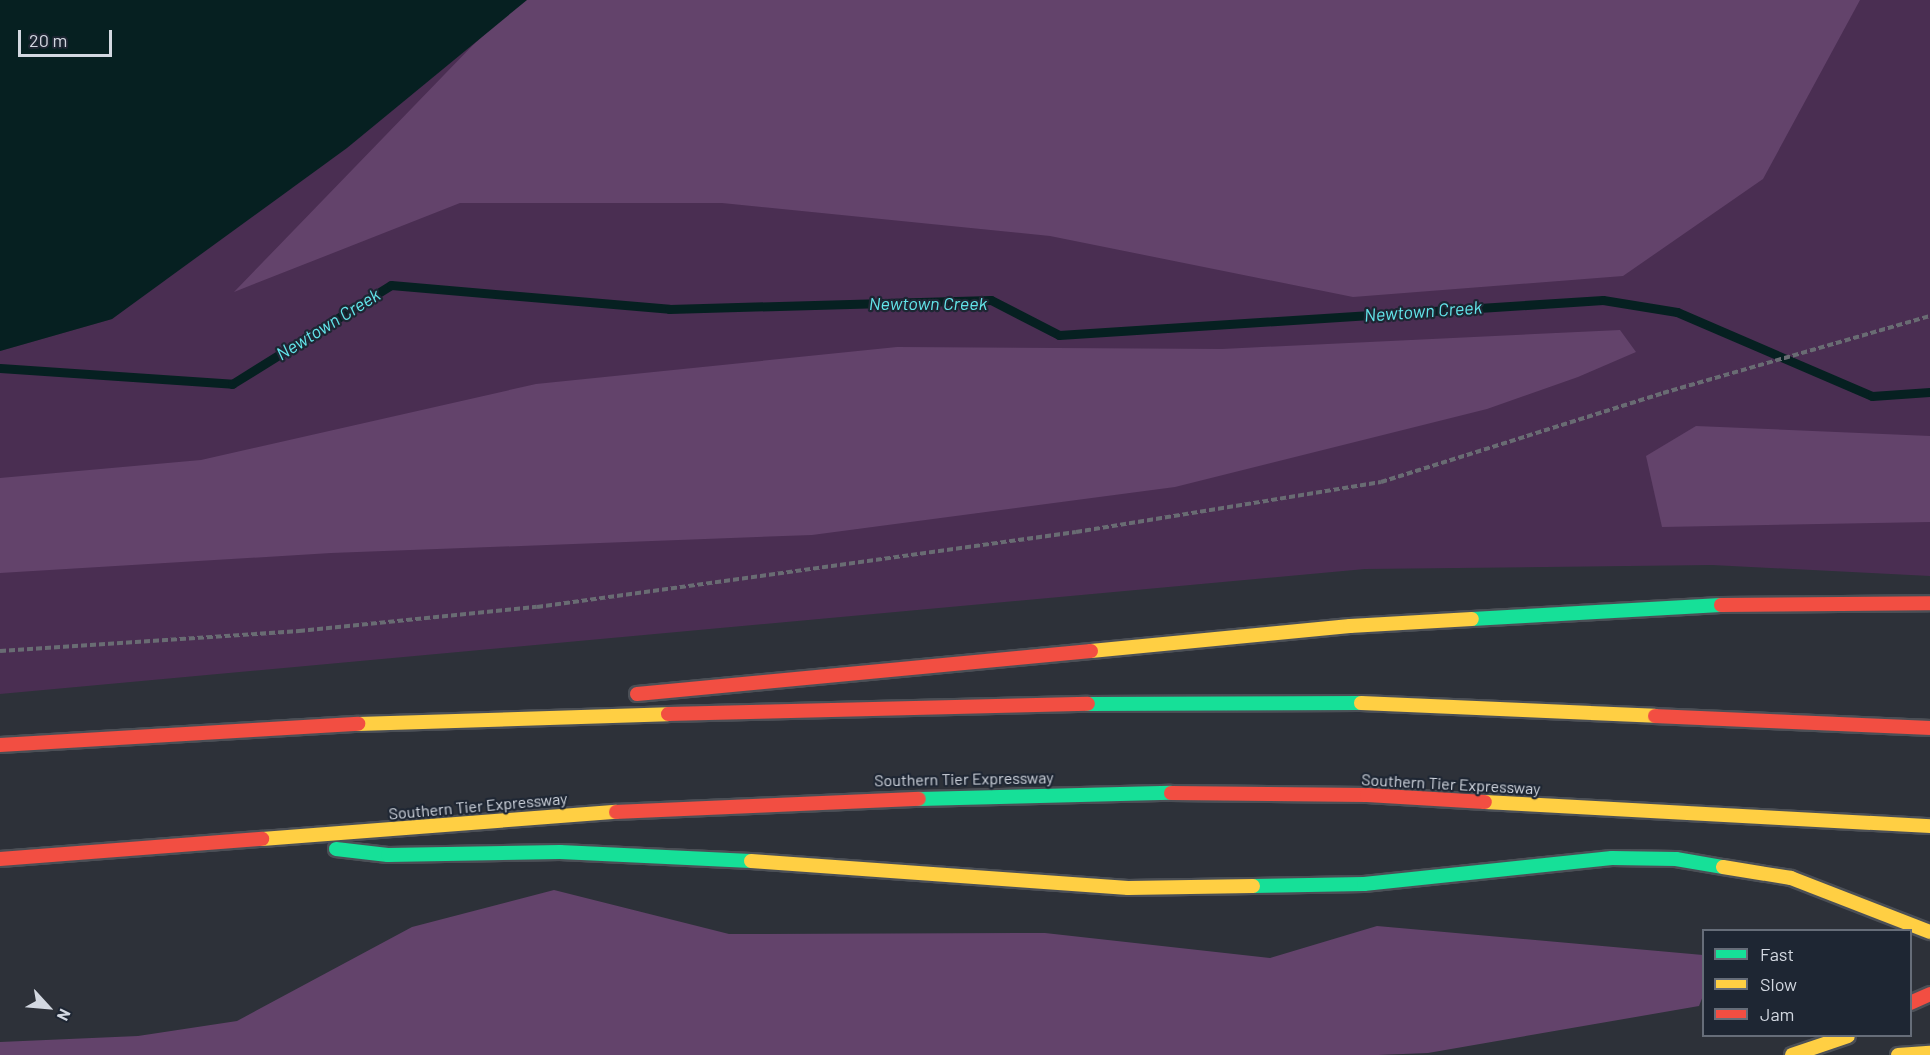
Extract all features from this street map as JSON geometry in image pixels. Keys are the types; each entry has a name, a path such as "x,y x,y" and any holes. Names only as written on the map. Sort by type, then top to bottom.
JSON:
{"main road":[{"path":"619,696 1350,626 1763,603 1930,603"},
{"path":"346,723 560,702"},
{"path":"0,745 346,723 975,704 1361,703 1930,728"},
{"name":"Southern Tier Expressway","path":"0,860 702,805 1107,793 1367,795 1930,826"},
{"path":"265,840 388,855 572,853 843,866 1128,888 1364,884 1612,858 1676,859 1791,878 1853,899 1930,932"},
{"path":"1853,899 1880,929"},
{"path":"1912,1003 1930,994"},
{"path":"1792,1055 1842,1037"},
{"path":"1898,1055 1930,1053"}],"path":[{"path":"0,651 299,631 537,607 1087,530 1381,482 1663,393 1930,316"}],"shaded area":[{"path":"0,0 527,0 347,148 112,319 0,351"},
{"path":"522,0 1860,0 1763,179 1623,276 1353,297 1050,236 722,203 460,203 234,292 473,45"},
{"path":"527,0 1930,0 1930,576 1712,565 1365,569 0,694 0,351 112,319"},
{"path":"1620,330 1636,352 1578,377 1487,409 1175,487 812,535 331,553 0,573 0,478 201,460 536,384 897,347 1222,349"},
{"path":"1696,426 1930,436 1930,522 1662,527 1646,456"},
{"path":"554,890 729,934 1045,933 1270,958 1377,926 1702,955 1702,998 1699,1006 1428,1053 1378,1055 0,1055 0,1042 138,1036 237,1021 412,927"}],"waterway":[{"name":"Newtown Creek","path":"0,368 232,384 391,285 669,309 991,300 1059,335 1603,300 1677,312 1872,396 1930,392"}],"traffic: fast":[{"path":"1472,619 1721,605"},
{"path":"1088,704 1361,703"},
{"path":"919,799 1171,793"},
{"path":"336,849 388,855 560,852 751,861"},
{"path":"1253,886 1364,884 1612,858 1676,859 1723,867"}],"traffic: slow":[{"path":"1091,651 1350,626 1472,619"},
{"path":"1361,703 1655,716"},
{"path":"358,724 668,714"},
{"path":"1485,802 1930,826"},
{"path":"262,839 616,812"},
{"path":"751,861 1128,888 1253,886"},
{"path":"1723,867 1791,878 1930,932"},
{"path":"1792,1055 1845,1037"},
{"path":"1898,1055 1930,1053"}],"traffic: jam":[{"path":"1721,605 1930,603"},
{"path":"637,694 1091,651"},
{"path":"668,714 1088,704"},
{"path":"1655,716 1930,728"},
{"path":"0,745 358,724"},
{"path":"1171,793 1367,795 1485,802"},
{"path":"616,812 919,799"},
{"path":"0,859 262,839"},
{"path":"1912,1002 1930,994"}]}
